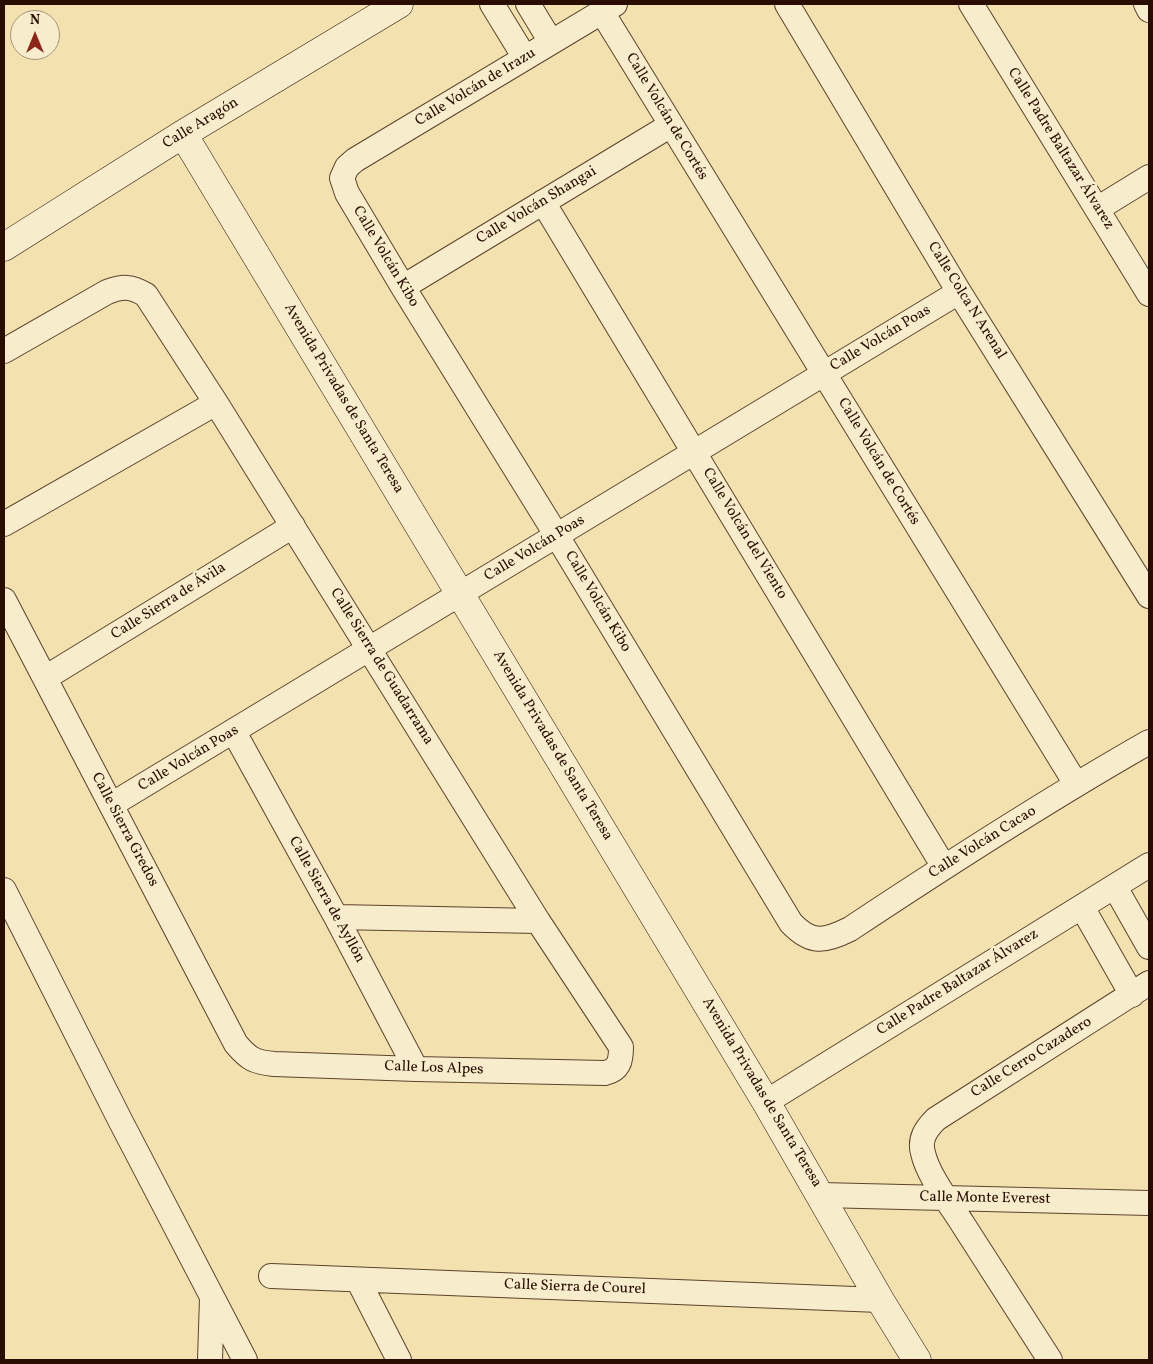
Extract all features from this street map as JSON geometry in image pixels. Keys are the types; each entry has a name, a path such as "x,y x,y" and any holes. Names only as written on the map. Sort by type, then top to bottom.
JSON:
{"street":[{"name":"Calle Aragón","path":"4,247 183,134 399,4"},
{"path":"492,4 525,58"},
{"path":"528,4 551,42"},
{"name":"Calle Colca N Arenal","path":"787,4 959,292 1149,596"},
{"name":"Calle Padre Baltazar Álvarez","path":"970,4 1149,294"},
{"path":"1146,4 1149,10"},
{"name":"Calle Volcán de Irazu","path":"342,178 347,167 355,160 608,8"},
{"name":"Calle Volcán de Cortés","path":"608,8 672,125 1076,784"},
{"name":"Calle Volcán Shangai","path":"403,287 672,125"},
{"name":"Avenida Privadas de Santa Teresa","path":"183,134 766,1102 880,1300 917,1360"},
{"path":"1097,209 1149,177"},
{"name":"Calle Volcán Kibo","path":"342,178 347,193 403,287 557,536 791,923 802,934 817,940"},
{"name":"Calle Volcán del Viento","path":"543,202 944,867"},
{"name":"Calle Sierra de Guadarrama","path":"4,351 107,292 120,288 135,289 146,295 216,403 538,921 621,1047 619,1065"},
{"name":"Calle Volcán Poas","path":"111,805 959,292"},
{"path":"4,524 216,403"},
{"name":"Calle Sierra de Ávila","path":"45,678 293,526"},
{"name":"Calle Sierra Gredos","path":"4,600 236,1044 248,1058"},
{"name":"Calle Sierra de Ayllón","path":"234,732 336,917 416,1069"},
{"name":"Calle Volcán Cacao","path":"817,940 836,936 850,929 1076,784 1149,742"},
{"name":"Calle Padre Baltazar Álvarez","path":"766,1102 1149,865"},
{"path":"1114,887 1149,947"},
{"path":"4,890 120,1120 246,1360"},
{"path":"1082,907 1141,989"},
{"path":"336,917 538,921"},
{"name":"Calle Cerro Cazadero","path":"946,1197 927,1165 922,1151 922,1139 927,1128 936,1119 1141,989"},
{"name":"Calle Los Alpes","path":"248,1058 261,1063 274,1064 605,1073 613,1071 619,1065"},
{"name":"Calle Monte Everest","path":"821,1195 946,1197 1147,1206"},
{"path":"946,1197 1050,1360"},
{"name":"Calle Sierra de Courel","path":"270,1276 880,1300"},
{"path":"358,1280 399,1360"},
{"path":"210,1360 212,1296"}]}
